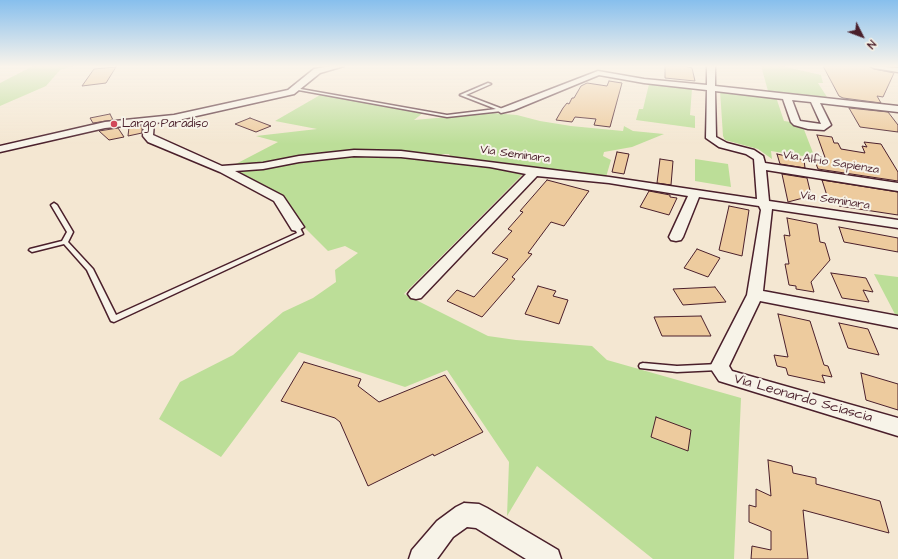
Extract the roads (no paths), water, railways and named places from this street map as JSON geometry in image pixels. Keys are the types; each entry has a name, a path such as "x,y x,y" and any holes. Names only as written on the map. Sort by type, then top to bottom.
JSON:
{"street":[{"path":"0,149 119,122 149,121 215,110 282,95 288,92"},
{"path":"501,110 511,108 551,92"},
{"path":"711,92 711,138 724,145 756,155 759,158 760,166"},
{"path":"753,92 898,109"},
{"path":"786,96 794,120 808,126 824,127 826,125 814,99"},
{"name":"Via Seminara","path":"149,121 148,136 152,140 221,168 264,166 314,157 375,153 443,158 534,172 609,180 898,224"},
{"name":"Via Alfio Sapienza","path":"760,166 898,187"},
{"name":"Via Leonardo Sciascia","path":"760,166 763,203 767,210 755,295 719,366 726,376 898,427"},
{"path":"221,168 279,199 297,227"},
{"path":"416,294 534,172"},
{"path":"676,237 695,193"},
{"path":"755,295 898,322"},
{"path":"421,559 445,530 464,515 479,516 549,559"}],"lane":[{"path":"312,92 447,116 501,110"},
{"path":"469,92 462,95 501,110"},
{"path":"32,250 65,242 70,232 54,205"},
{"path":"65,242 90,269 114,319 300,234 297,227"},
{"path":"643,366 678,369 719,366"}],"place":[{"name":"Largo Paradiso","path":"114,124"}]}
